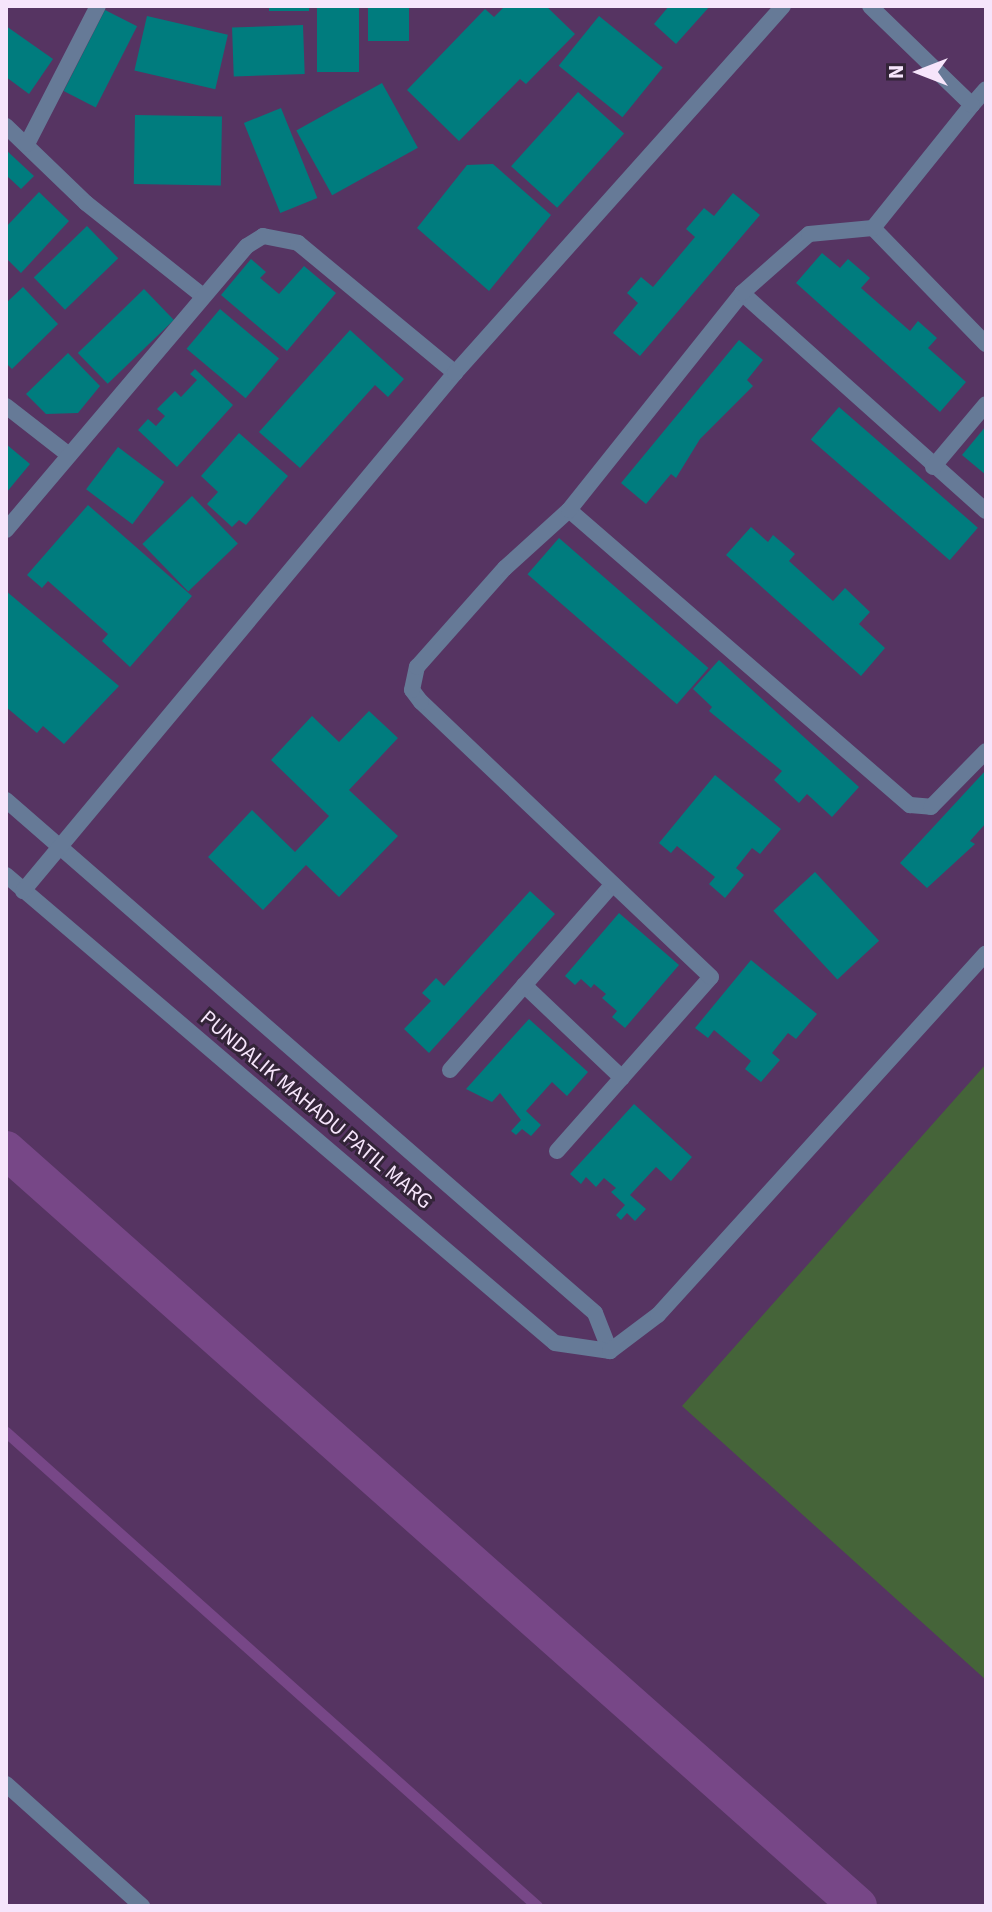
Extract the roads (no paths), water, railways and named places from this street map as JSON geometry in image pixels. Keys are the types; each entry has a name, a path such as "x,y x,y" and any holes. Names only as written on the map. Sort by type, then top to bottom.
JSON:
{"street":[{"path":"27,144 98,6"},
{"path":"23,891 455,373 783,6"},
{"path":"870,6 972,105"},
{"path":"557,1151 711,977 412,690 417,667 505,568 569,510 742,293 809,234 873,228 986,89"},
{"path":"6,126 86,203 203,296"},
{"path":"873,228 986,344"},
{"path":"6,530 203,296 247,246 263,236 298,243 455,373"},
{"path":"742,293 933,467 986,511"},
{"path":"933,467 986,404"},
{"path":"6,406 69,455"},
{"path":"569,510 910,805 931,807 986,751"},
{"path":"6,800 62,844 595,1313 610,1351 658,1315 986,953"},
{"name":"PUNDALIK MAHADU PATIL MARG","path":"6,875 555,1343 610,1351"},
{"path":"450,1070 613,884"},
{"path":"524,985 622,1078"},
{"path":"6,1784 142,1906"}],"waterway":[{"path":"6,1150 858,1906"},
{"path":"6,1432 537,1906"}]}
